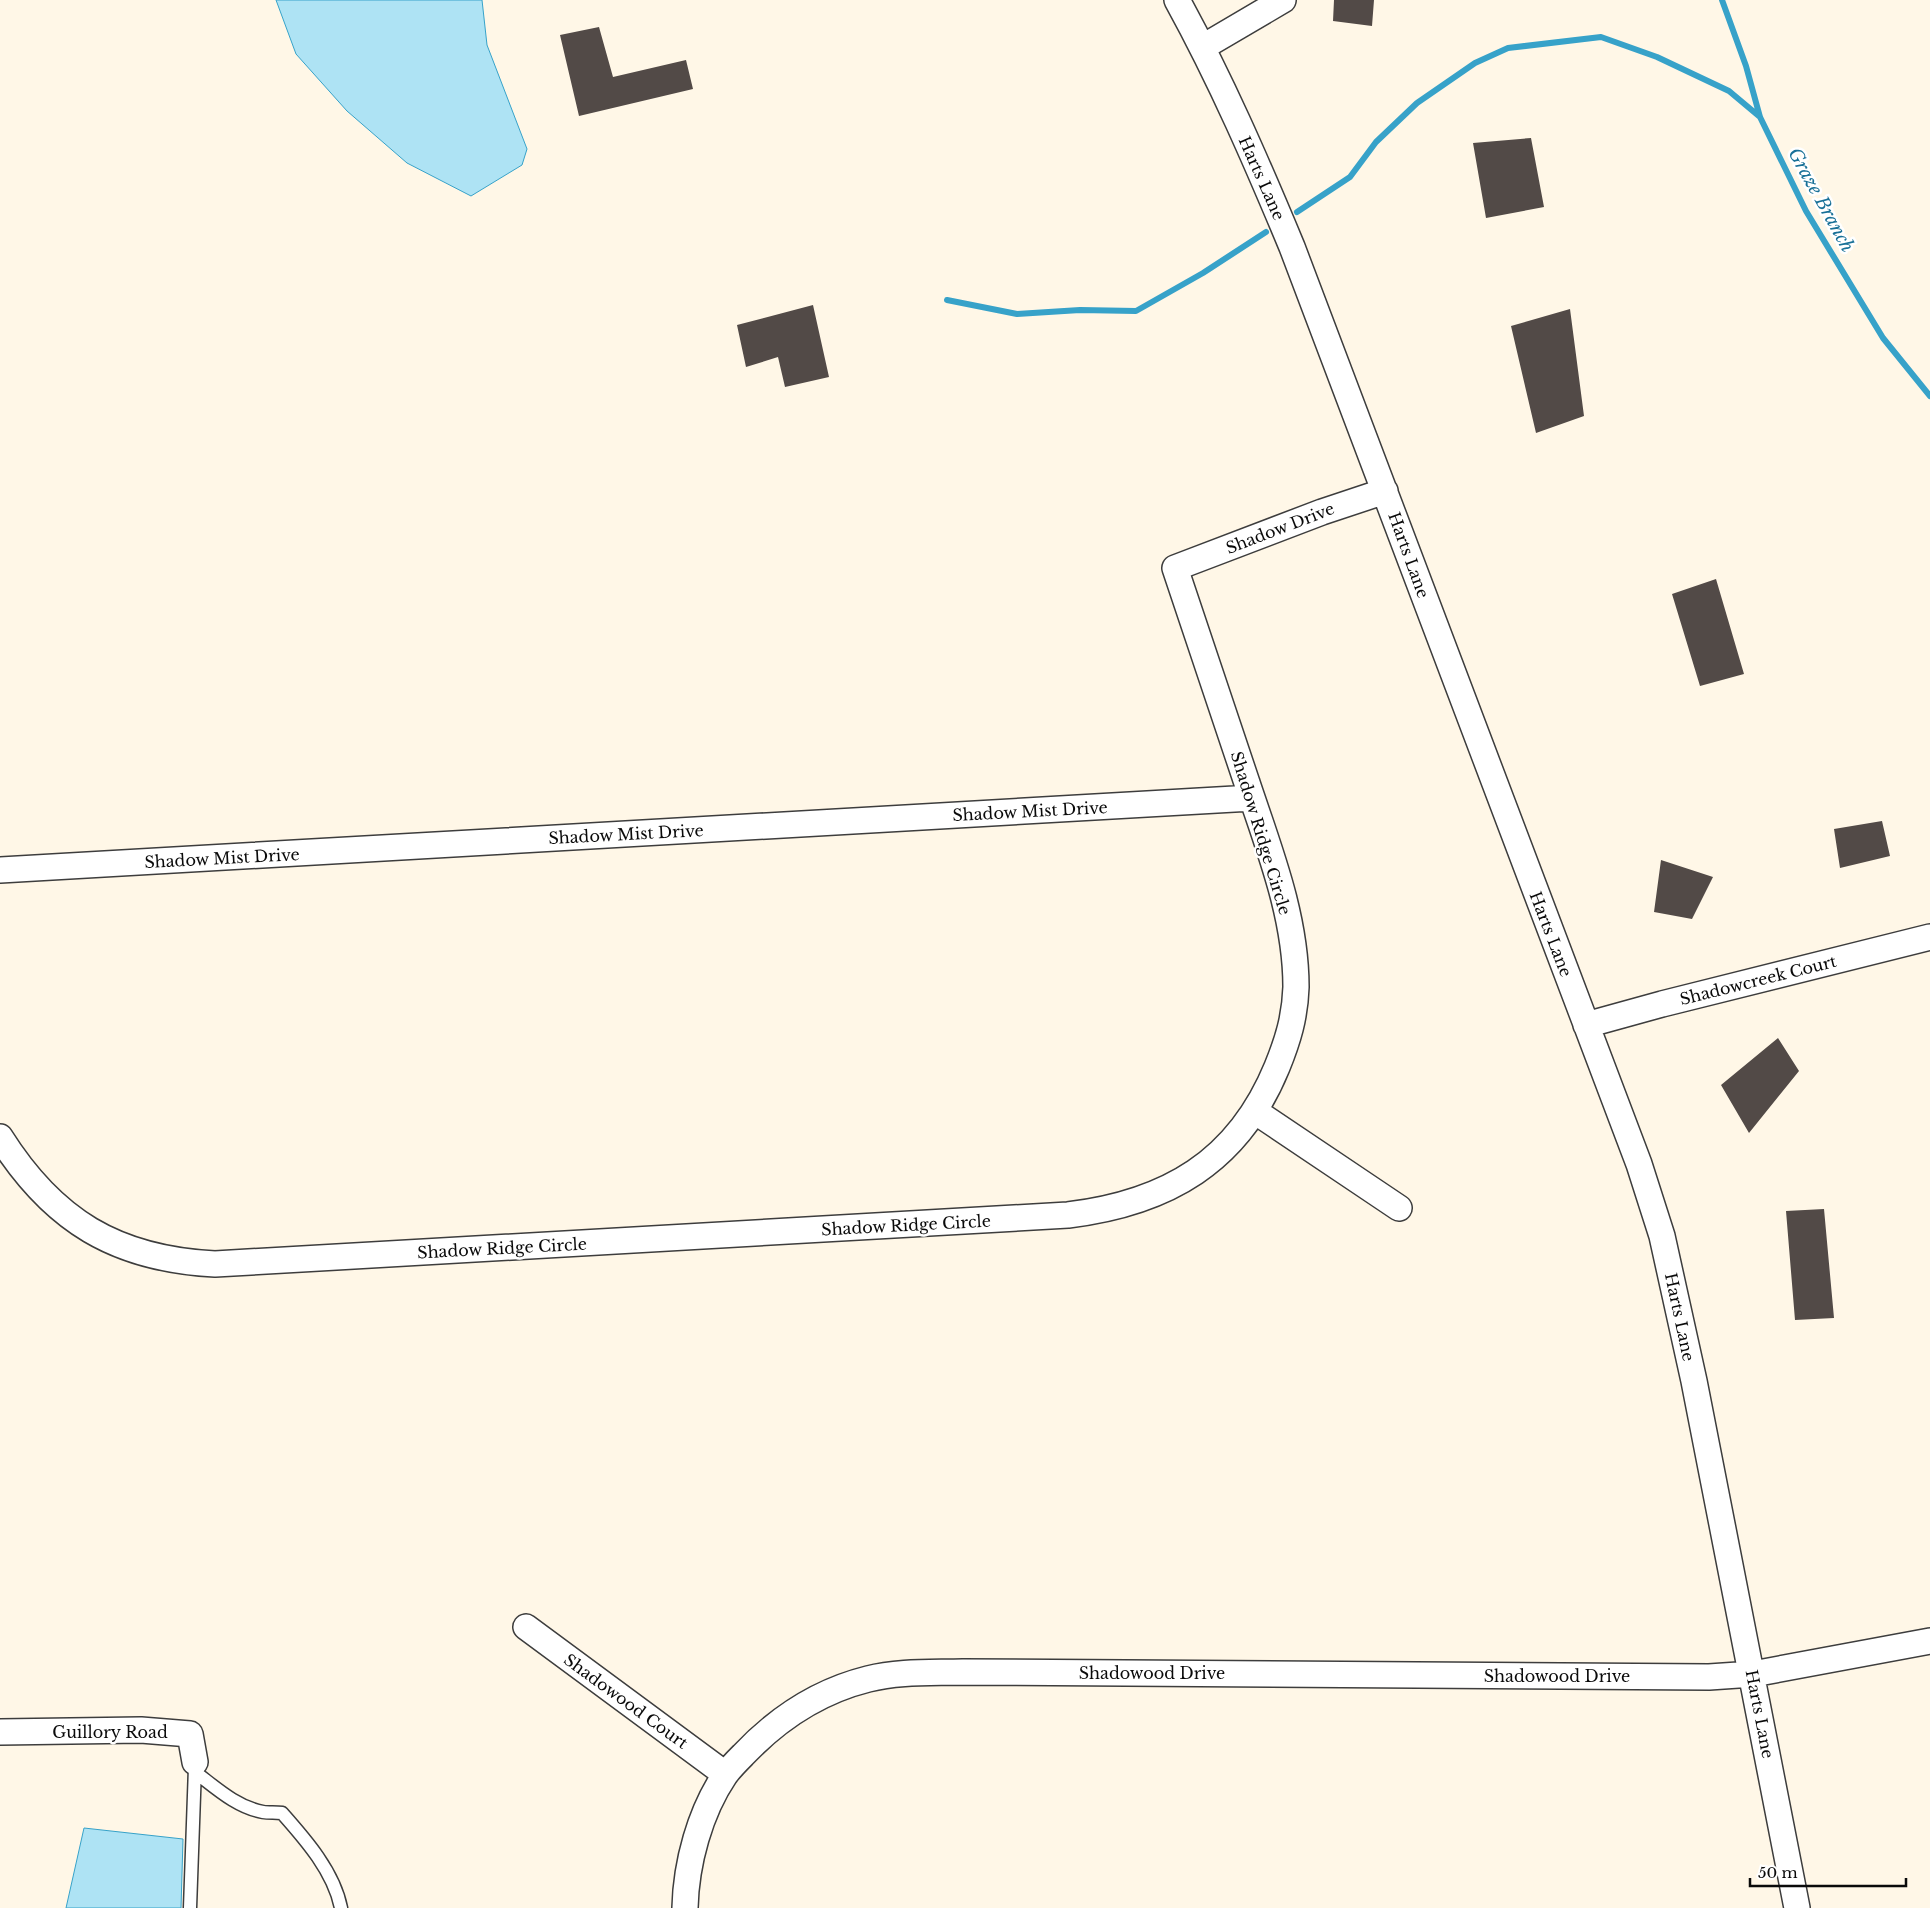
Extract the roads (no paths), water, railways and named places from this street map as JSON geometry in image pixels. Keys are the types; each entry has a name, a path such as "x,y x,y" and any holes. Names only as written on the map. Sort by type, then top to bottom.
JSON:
{"street":[{"name":"Harts Lane","path":"1177,0 1203,48 1260,171 1292,247 1639,1164 1662,1236 1753,1674 1797,1908"},
{"path":"1203,48 1283,0"},
{"name":"Shadow Drive","path":"1175,568 1322,512 1385,491"},
{"name":"Shadow Ridge Circle","path":"0,1137 18,1165 42,1194 70,1218 121,1246 158,1257 189,1263 215,1264 1058,1216 1102,1211 1148,1197 1189,1176 1235,1138 1256,1112 1290,1037 1296,986 1293,946 1287,910 1252,798 1175,568"},
{"name":"Shadow Mist Drive","path":"0,870 1252,798"},
{"name":"Shadowcreek Court","path":"1586,1026 1662,1004 1930,937"},
{"path":"1256,1112 1399,1208"},
{"name":"Shadowood Court","path":"526,1628 725,1774"},
{"name":"Shadowood Drive","path":"685,1908 688,1872 699,1827 725,1774 765,1732 785,1717 844,1687 892,1675 963,1672 1709,1677 1753,1674 1930,1641"},
{"name":"Guillory Road","path":"0,1732 141,1730 190,1734 195,1767"}],"lane":[{"path":"190,1908 195,1767"},
{"path":"195,1767 218,1791 240,1803 263,1812 282,1813 310,1846 332,1882 341,1908"}],"water":[{"path":"276,0 482,0 487,45 527,149 522,165 471,196 407,163 347,111 296,54"},
{"path":"84,1828 183,1839 181,1908 66,1908"}],"waterway":[{"name":"Graze Branch","path":"1722,0 1746,66 1760,117 1806,211 1883,338 1930,396"},
{"path":"1297,212 1350,177 1376,142 1417,103 1475,63 1508,48 1601,37 1657,57 1729,91 1760,117"},
{"path":"947,300 1017,314 1080,310 1136,311 1203,273 1266,232"}]}
